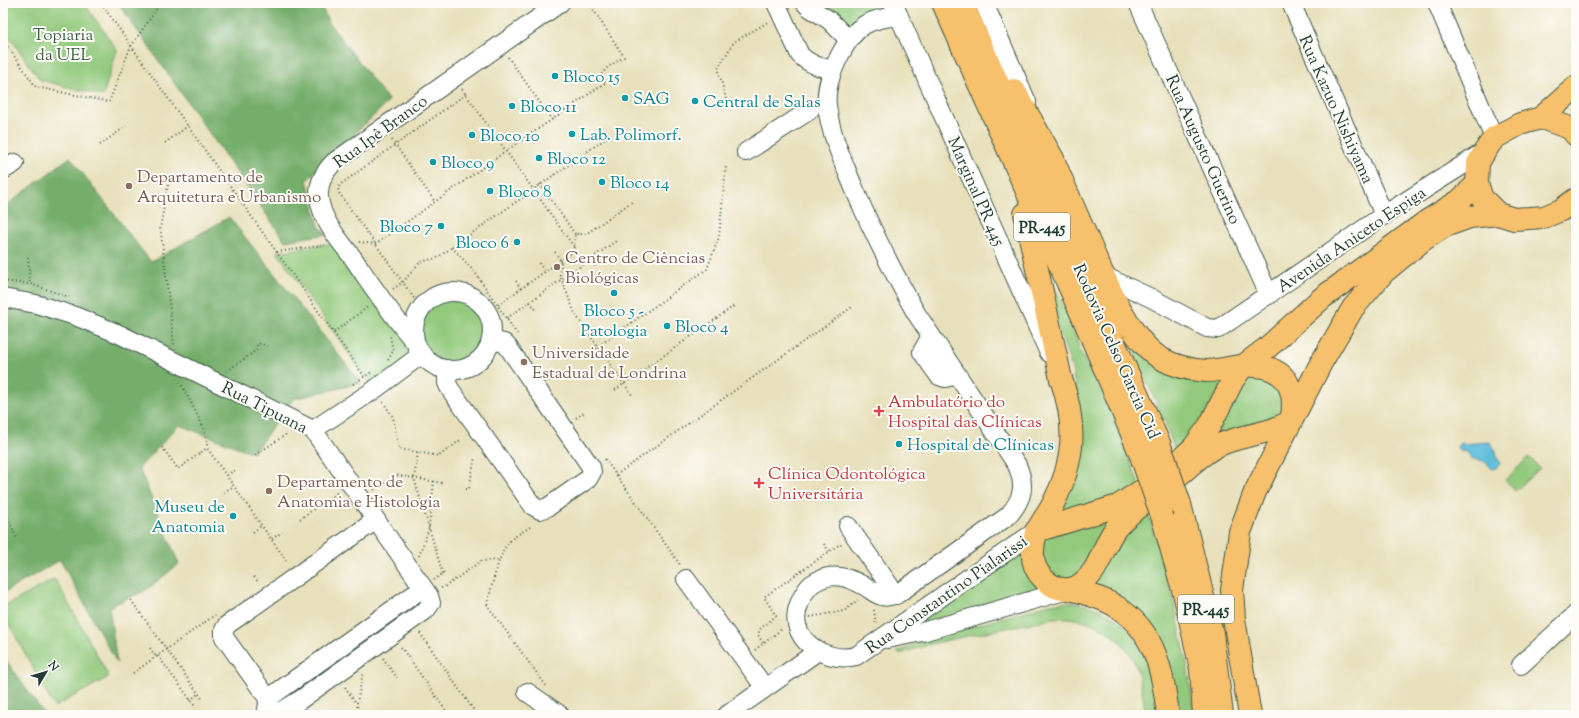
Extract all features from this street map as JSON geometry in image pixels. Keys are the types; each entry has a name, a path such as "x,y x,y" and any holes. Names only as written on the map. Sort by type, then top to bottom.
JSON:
{"main road":[{"name":"Rodovia Celso Garcia Cid","path":"943,3 1086,324 1140,453 1163,519 1186,598 1200,669 1204,715"},
{"name":"Rodovia Celso Garcia Cid","path":"962,3 1038,176 1159,443 1180,504 1212,633 1222,715"},
{"path":"965,3 1053,159"},
{"path":"1498,214 1482,198 1477,184 1478,163 1489,144 1520,124 1541,118 1576,87"},
{"path":"1541,118 1574,127"},
{"path":"1011,158 1030,230 1061,379 1068,398 1072,431 1072,450 1062,487 1051,508 1036,531 1032,552 1035,566 1042,578 1053,586 1071,589 1106,601 1128,615 1143,631 1157,658 1162,677 1168,715"},
{"name":"PR-445","path":"1053,159 1104,276 1132,329 1150,351 1182,368 1204,371 1243,366"},
{"path":"1036,531 1118,506 1146,488 1194,447 1210,425 1233,380 1243,366 1268,347 1322,298 1427,221 1459,201 1477,184"},
{"path":"1071,589 1083,582 1092,573 1110,538 1126,518 1210,450 1227,442 1269,432 1291,421 1321,362 1353,308 1384,272 1423,240 1445,226 1470,217 1498,214 1514,219 1529,219 1544,217 1571,209"},
{"path":"1243,366 1269,368 1283,376 1290,386 1293,396 1294,410 1291,421"},
{"name":"PR-445","path":"1250,715 1234,619 1232,590 1234,569 1240,532 1248,509 1291,421"}],"street":[{"name":"Rua Ipê Branco","path":"419,348 392,315 373,302 322,209 319,198 319,187 328,168 334,162 560,3"},
{"path":"805,3 829,20 848,39"},
{"name":"PR-445","path":"984,3 1053,159"},
{"name":"Rua Augusto Guerino","path":"1138,3 1269,295"},
{"name":"Rua Kazuo Nishiyama","path":"1291,3 1384,215"},
{"path":"1437,3 1489,144"},
{"path":"727,715 818,651 808,644 801,636 797,626 796,615 803,593 810,585 820,579 833,576 845,577 856,581 881,596 886,597 896,595 911,586 1008,516 1014,509 1022,494 1022,480 1017,465 957,375 945,378 939,376 922,352 931,336 900,298 885,257 838,149 827,104 827,96 833,69 848,39 861,26 896,9"},
{"name":"Marginal PR 445","path":"896,9 1061,379"},
{"path":"774,11 800,55 813,64 833,69"},
{"path":"746,152 810,110"},
{"name":"Avenida Aniceto Espiga","path":"1104,276 1151,298 1207,328 1218,329 1489,144"},
{"path":"445,292 458,292 470,295 481,303 488,313 492,326 491,340 487,351 479,361 468,367 455,370 447,369 430,363 419,348 414,329 416,316 421,308 433,297 445,292"},
{"name":"Rua Tipuana","path":"3,298 36,304 62,312 119,334 313,430 408,567 431,585 429,596 430,605 411,621 336,674 271,710"},
{"path":"447,369 447,383 450,389 533,506 540,510 548,508 588,479 592,472 591,467 508,347 504,343 491,340"},
{"path":"313,430 374,390 419,348"},
{"path":"271,710 224,637 225,628 376,520"},
{"path":"848,526 896,595"},
{"name":"Rua Constantino Pialarissi","path":"818,651 834,657 847,658 856,656 877,633 1036,531"},
{"path":"685,575 765,688"},
{"path":"271,710 273,695 431,585"},
{"path":"877,633 922,632 1071,589"},
{"path":"1521,665 1576,614"},
{"path":"527,692 560,715"}],"path":[{"path":"101,3 367,380"},
{"path":"3,40 36,86 109,102 131,46 161,3"},
{"path":"589,3 624,57 608,67 602,74 605,83"},
{"path":"726,99 718,68 734,42 774,11"},
{"path":"505,52 552,120"},
{"path":"356,242 376,244 506,151 608,81"},
{"path":"458,83 574,247"},
{"path":"421,308 339,193 338,188 341,184 466,94"},
{"path":"100,145 126,126"},
{"path":"165,143 188,126"},
{"path":"334,332 373,302 403,282 420,262 436,258 612,134"},
{"path":"390,138 435,202"},
{"path":"589,352 707,269 719,238 726,166"},
{"path":"498,306 574,252 575,234 540,184"},
{"path":"168,186 160,228 175,350"},
{"path":"575,234 586,234 632,201"},
{"path":"507,318 616,241"},
{"path":"277,252 332,244"},
{"path":"452,247 476,274 519,337"},
{"path":"555,252 561,261 560,275 563,278 575,314 632,395"},
{"path":"28,257 30,284"},
{"path":"590,259 596,268"},
{"path":"539,263 545,272"},
{"path":"3,280 30,284 74,299"},
{"path":"516,280 521,289"},
{"path":"530,302 537,311"},
{"path":"615,390 734,306"},
{"path":"685,575 616,475 852,307"},
{"path":"386,361 391,357 393,351 391,338 388,333"},
{"path":"167,341 181,348"},
{"path":"233,374 226,371 255,351 258,343 267,346"},
{"path":"353,384 376,369"},
{"path":"552,385 549,381 558,374"},
{"path":"178,377 204,431 208,441 207,448 289,562 283,567"},
{"path":"380,397 393,417 398,449 439,456 462,440"},
{"path":"576,418 585,412"},
{"path":"255,455 289,433"},
{"path":"162,447 178,469 207,448"},
{"path":"418,453 414,478 443,574"},
{"path":"466,489 469,489 475,457"},
{"path":"227,476 237,468"},
{"path":"361,499 396,475 442,483"},
{"path":"408,567 418,560 429,528 434,482"},
{"path":"300,519 350,483"},
{"path":"224,492 234,486"},
{"path":"3,508 17,539"},
{"path":"253,532 262,525"},
{"path":"530,527 509,542 500,560 487,605 550,691"},
{"path":"272,539 282,532"},
{"path":"824,544 830,551"},
{"path":"431,585 441,588 481,561 500,560"},
{"path":"431,585 446,571"},
{"path":"254,577 259,583 265,579"},
{"path":"806,618 844,611 863,596"},
{"path":"131,600 203,700"},
{"path":"874,610 877,633"},
{"path":"134,673 216,614"},
{"path":"411,621 477,715"},
{"path":"752,651 788,625"},
{"path":"392,635 449,715"},
{"path":"375,646 397,678"},
{"path":"150,648 195,706"},
{"path":"358,715 357,703 364,668"},
{"path":"336,674 357,703"},
{"path":"190,700 198,694"},
{"path":"664,711 666,715"},
{"path":"779,711 783,715"}],"green space":[{"name":"Topiaria da UEL","path":"3,3 84,3 117,50 103,96 40,80 3,28"},
{"path":"118,3 320,3 329,23 389,101 307,180 319,226 327,234 285,241"},
{"path":"817,3 889,3 891,9 851,25 834,10 820,6"},
{"path":"70,157 151,262 229,217 361,383 293,399 253,453 179,425 139,468 179,564 146,590 109,607 117,663 60,560 3,593 3,208"},
{"path":"341,242 419,355 373,388 277,252"},
{"path":"1052,281 1070,318 1080,351 1113,414 1139,485 1124,495 1059,515 1077,399 1072,368 1056,321 1050,282"},
{"path":"454,297 466,300 477,307 484,318 487,330 484,342 477,353 466,360 454,363 442,360 431,353 424,342 421,330 424,318 431,307 442,300"},
{"path":"1130,344 1227,380 1177,456 1166,424"},
{"path":"1254,375 1281,385 1283,415 1214,441 1238,386 1249,376"},
{"path":"1529,457 1540,468 1515,491 1505,480"},
{"path":"1147,510 1173,598 1187,664 1194,715 1175,715 1167,668 1091,585 1112,547"},
{"path":"1120,513 1074,580 1055,578 1039,556 1043,538"},
{"path":"1020,549 1048,589 913,627"},
{"path":"55,579 109,677 54,707 3,613 3,607"},
{"path":"1068,602 1094,607 1107,613 1118,620 1137,639 1144,650 1149,663 1154,682 1159,715 1146,715 1138,672 1133,659 1125,648 1116,638 1105,630 1081,620 1054,618 930,644 899,654 897,652 919,642 1050,604"},
{"path":"3,656 45,715 3,715"}],"water":[{"path":"1490,442 1492,447 1496,450 1500,464 1495,469 1491,468 1484,461 1471,458 1468,453 1464,451 1460,452 1457,447 1459,444"}],"place":[{"name":"Bloco 15","path":"555,76"},
{"name":"SAG","path":"625,98"},
{"name":"Central de Salas","path":"695,101"},
{"name":"Bloco 11","path":"512,106"},
{"name":"Lab. Polimorf.","path":"572,134"},
{"name":"Bloco 10","path":"472,135"},
{"name":"Bloco 12","path":"539,158"},
{"name":"Bloco 9","path":"433,162"},
{"name":"Bloco 14","path":"602,182"},
{"name":"Departamento de Arquitetura e Urbanismo","path":"129,186"},
{"name":"Bloco 8","path":"490,191"},
{"name":"Bloco 7","path":"441,226"},
{"name":"Bloco 6","path":"517,242"},
{"name":"Centro de Ciências Biológicas","path":"557,267"},
{"name":"Bloco 5 - Patologia","path":"614,293"},
{"name":"Bloco 4","path":"667,326"},
{"name":"Universidade Estadual de Londrina","path":"524,362"},
{"name":"Ambulatório do Hospital das Clínicas","path":"879,411"},
{"name":"Hospital de Clínicas","path":"899,444"},
{"name":"Clínica Odontológica Universitária","path":"759,483"},
{"name":"Departamento de Anatomia e Histologia","path":"269,491"},
{"name":"Museu de Anatomia","path":"233,516"}]}
